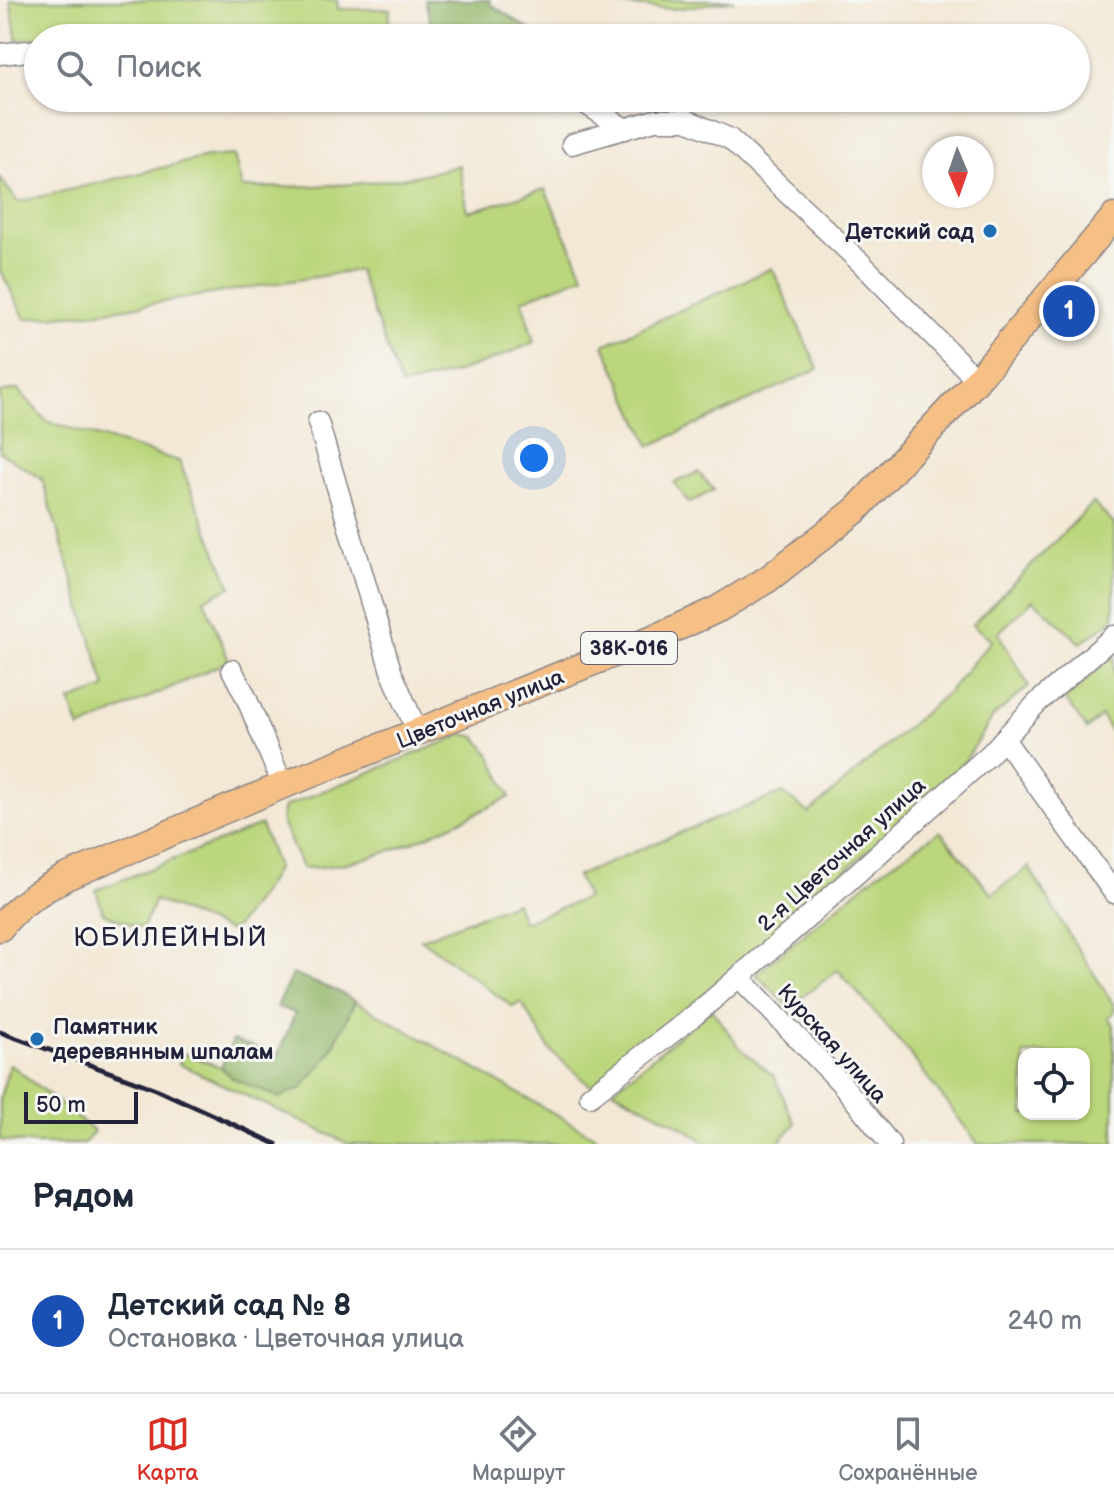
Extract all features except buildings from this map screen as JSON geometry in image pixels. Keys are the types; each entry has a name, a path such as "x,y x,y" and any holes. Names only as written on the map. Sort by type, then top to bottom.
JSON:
{"main road":[{"name":"Цветочная улица","path":"3,917 36,893 66,877 283,786 661,635 718,609 768,579 856,510 977,380 1114,217"}],"street":[{"path":"0,54 24,51"},
{"path":"599,112 625,129"},
{"path":"572,144 655,120 687,120 730,139 861,263 977,380"},
{"path":"318,422 391,671 418,733"},
{"name":"2-я Цветочная улица","path":"590,1096 739,977 990,754 1038,702 1114,636"},
{"path":"232,670 283,786"},
{"path":"1004,739 1114,893"},
{"name":"Курская улица","path":"739,977 841,1083 890,1144"}],"green space":[{"path":"10,0 337,0 338,9 390,9 388,24 24,24 24,39 17,40"},
{"path":"425,0 490,0 489,3 521,24 434,24"},
{"path":"607,0 735,0 674,9 615,5"},
{"path":"234,155 242,188 378,181 459,165 468,212 545,189 584,276 522,300 534,342 469,368 401,386 358,270 101,312 25,319 0,273 0,178 18,202 207,157"},
{"path":"772,268 818,369 650,446 604,345"},
{"path":"18,389 46,421 179,461 231,587 204,599 229,661 80,729 70,701 106,688 42,479 0,452 0,393"},
{"path":"698,472 714,490 689,503 674,483"},
{"path":"1093,503 1114,524 1114,619 1081,643 1033,600 998,633 1029,686 993,717 965,761 912,812 708,991 591,1086 551,1051 521,1002 513,1007 421,939 516,902 523,922 587,898 577,876 783,793 809,813 949,691 992,640 972,625"},
{"path":"1114,654 1114,736 1101,716 1087,729 1065,699"},
{"path":"464,734 476,737 490,754 510,797 409,844 355,861 302,868 281,820 284,807"},
{"path":"261,825 277,867 236,927 229,931 155,900 142,929 103,913 96,890"},
{"path":"940,831 992,894 1029,867 1114,1005 1114,1013 1108,1017 1114,1025 1114,1144 978,1144 905,1048 838,970 789,1007 756,974 877,874"},
{"path":"292,974 355,1001 329,1055 302,1088 279,1098 232,1078 221,1067 233,1040 278,1055 295,1013 277,1007"},
{"path":"355,1001 608,1144 349,1144 179,1064 183,1053 221,1067 232,1078 329,1055"},
{"path":"711,1009 742,1050 774,1076 795,1124 777,1144 708,1144 613,1090"},
{"path":"10,1064 94,1131 84,1144 0,1140 0,1097"}],"railway":[{"path":"0,1032 156,1089 276,1144"}],"place":[{"name":"Детский сад","path":"990,231"},
{"name":"Детский сад № 8","path":"1069,311"},
{"name":"Памятник деревянным шпалам","path":"37,1039"}],"district":[{"name":"ЮБИЛЕЙНЫЙ","path":"171,937"}]}
